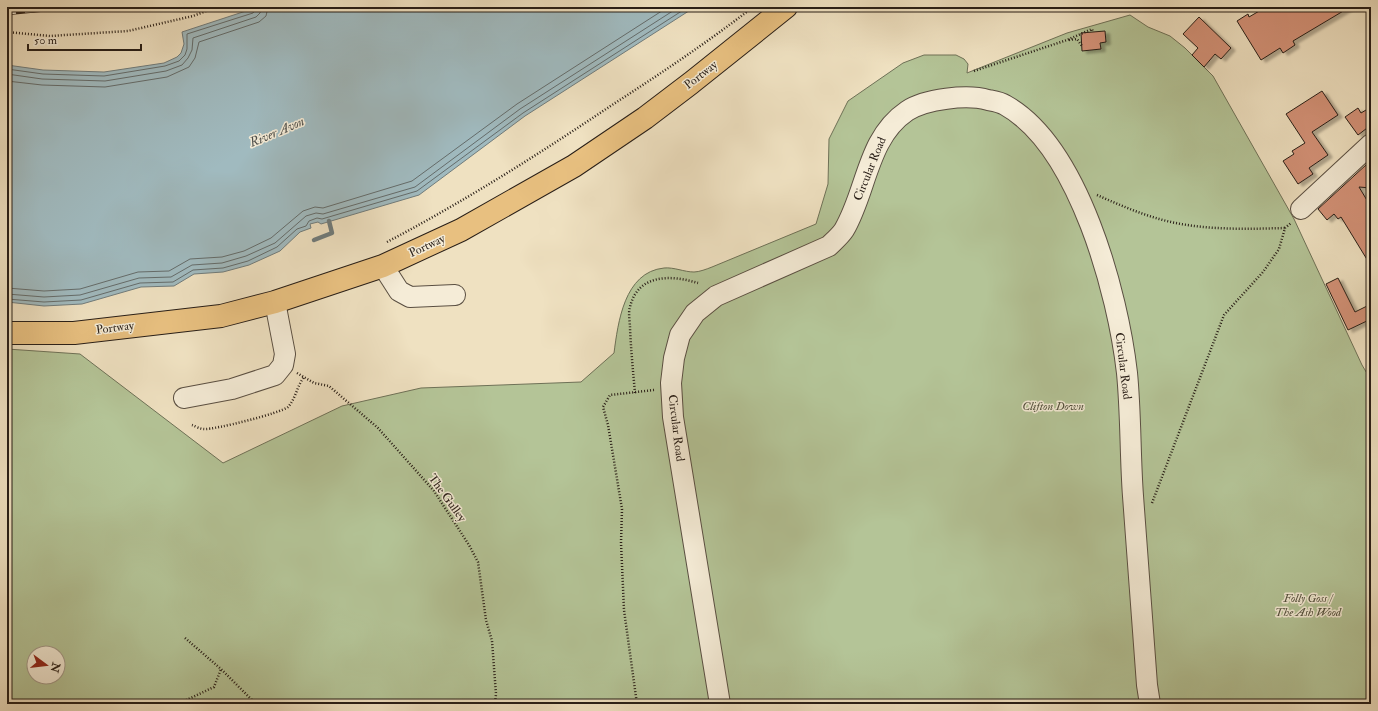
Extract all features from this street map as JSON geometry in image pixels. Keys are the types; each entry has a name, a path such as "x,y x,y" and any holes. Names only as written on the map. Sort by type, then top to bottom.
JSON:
{"highway":[{"name":"Portway","path":"7,333 74,333 221,316 275,302 382,256 461,230 574,166 645,118 786,7"}],"street":[{"name":"Circular Road","path":"720,704 672,417 671,383 674,358 680,335 695,313 716,296 829,246 843,231 854,208 868,166 883,134 895,120 910,110 934,102 961,97 980,98 1004,104 1031,124 1056,154 1087,214 1110,282 1127,373 1133,490 1147,685 1150,704"},
{"path":"1300,208 1371,144"},
{"path":"382,256 399,291 410,297 455,295"},
{"path":"184,398 232,389 275,375 282,365 285,349 275,302"}],"path":[{"path":"7,32 50,36 128,31 193,16 217,7"},
{"name":"Portway","path":"382,256 469,197 712,39 753,7"},
{"path":"824,7 831,11"},
{"path":"974,71 1067,40 1092,29 1093,32"},
{"path":"1067,40 1077,39 1082,46"},
{"path":"1091,193 1143,214 1181,224 1230,229 1285,228"},
{"path":"1152,504 1224,315 1263,272 1279,249 1285,228 1298,215 1300,208"},
{"path":"635,393 631,355 630,307 637,291 651,279 682,278 698,283"},
{"name":"The Gulley","path":"282,365 317,384 329,386 378,428 434,491 469,545 478,562 486,620 492,641 496,694 495,704"},
{"path":"192,425 204,429 274,414 286,408 293,401 298,384 304,377"},
{"path":"637,704 624,610 621,542 622,509 608,425 603,407 610,395 660,390"},
{"path":"185,638 221,669 256,704"},
{"path":"178,704 214,687 221,669"}],"green space":[{"name":"Clifton Down","path":"1130,15 1148,27 1170,36 1185,48 1213,76 1294,219 1362,365 1371,380 1371,704 7,704 7,349 80,354 223,463 342,406 421,388 581,382 614,353 621,314 632,289 640,279 651,272 664,268 690,272 703,270 816,224 828,184 829,139 848,101 903,63 924,55 956,55 964,59 968,64 967,73 1067,33"}],"water":[{"name":"River Avon","path":"258,7 695,7 525,116 419,195 321,224 318,222 310,224 311,228 300,232 280,251 249,265 223,272 194,274 174,286 141,287 82,304 44,306 7,302 7,65 43,70 104,72 164,63 177,57 181,53 184,44 182,32"}],"building":[{"path":"1266,7 1350,7 1293,41 1295,45 1283,53 1280,48 1261,60 1237,21 1248,14 1249,17"},
{"path":"1199,17 1231,48 1221,59 1215,54 1204,67 1192,55 1198,48 1183,34"},
{"path":"1105,31 1106,42 1100,43 1101,49 1082,51 1081,33"},
{"path":"1322,91 1338,115 1312,132 1328,155 1309,168 1313,174 1298,184 1283,161 1294,154 1292,151 1305,143 1286,114"},
{"path":"1371,107 1371,125 1358,135 1345,117 1358,108 1361,113"},
{"path":"1367,164 1371,164 1371,188 1359,187 1371,207 1371,266 1341,217 1338,219 1334,214 1327,220 1318,209"},
{"path":"1338,278 1355,312 1371,304 1371,319 1348,330 1326,284"}],"waterway":[{"path":"314,240 332,233 329,221"}],"railway":[{"path":"7,13 69,7"}],"park label":[{"name":"Folly Goss / The Ash Wood","path":"1308,605"}]}
